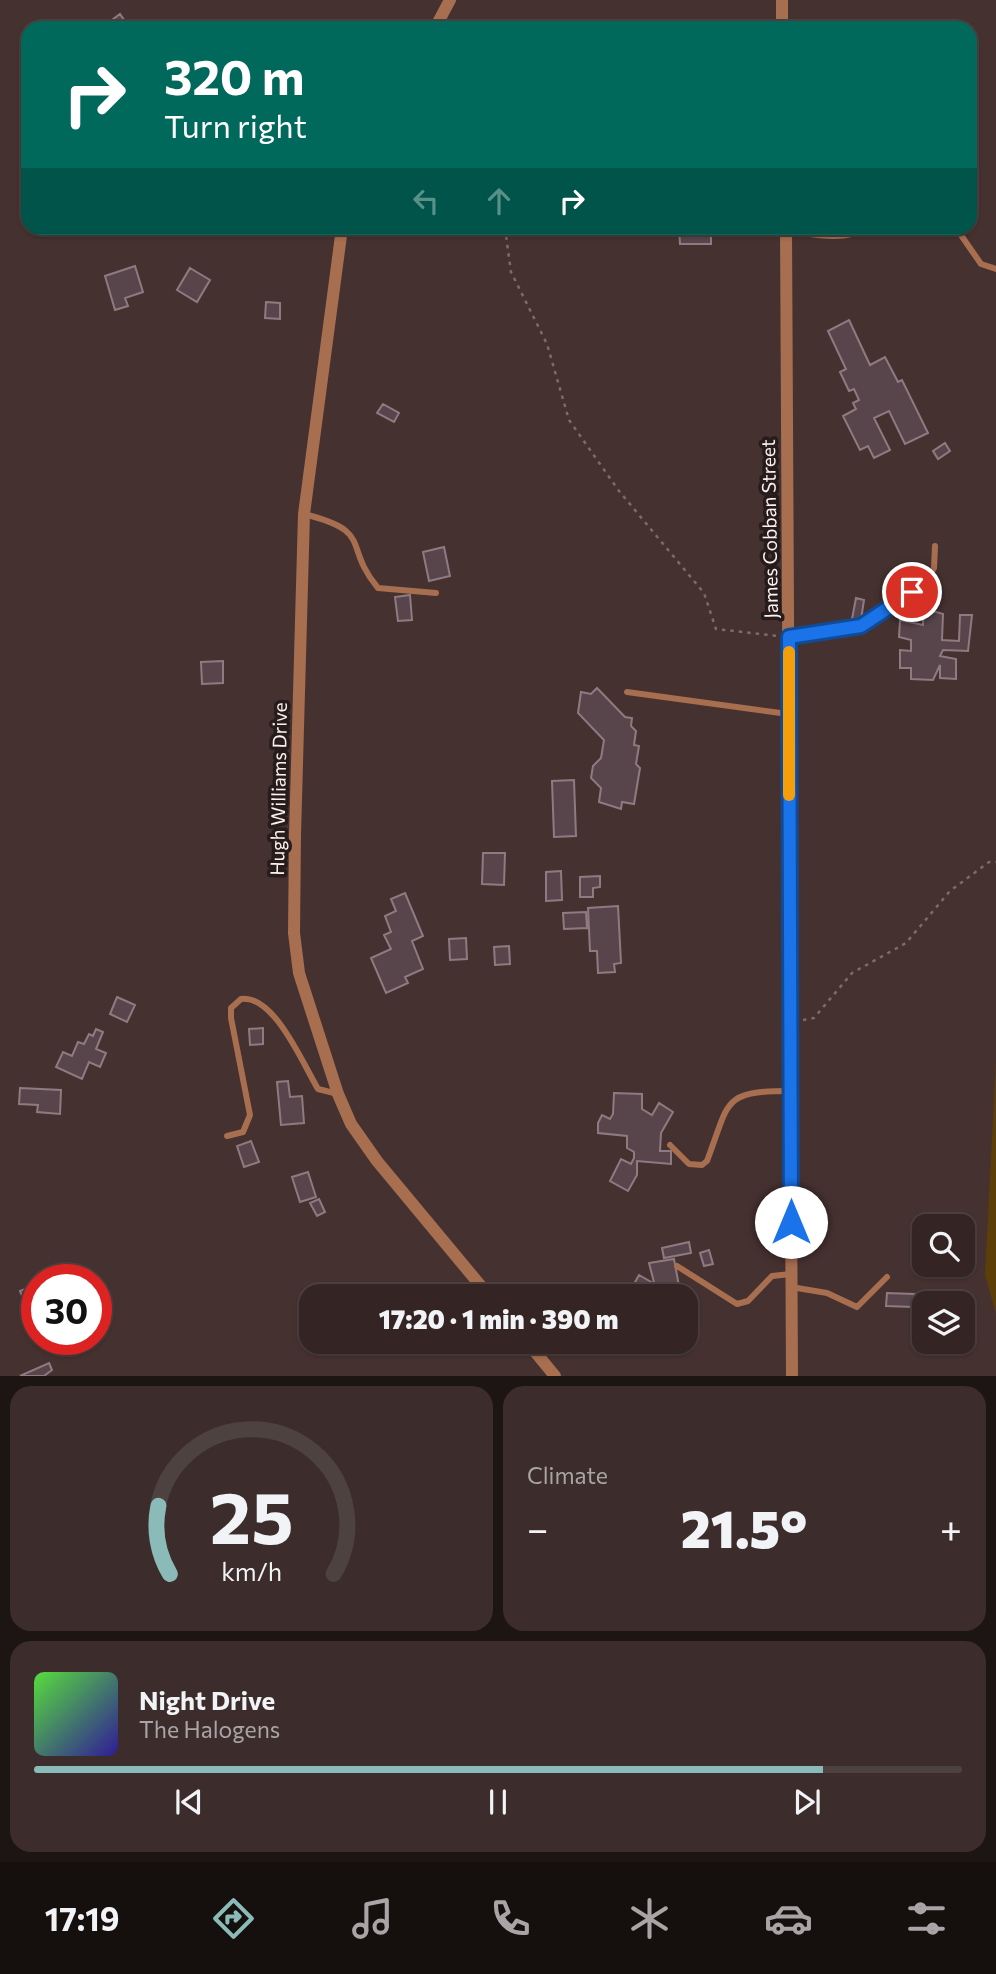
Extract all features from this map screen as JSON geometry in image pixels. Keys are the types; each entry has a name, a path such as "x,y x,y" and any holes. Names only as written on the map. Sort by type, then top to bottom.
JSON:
{"street":[{"path":"439,21 450,0"},
{"path":"782,0 782,21"},
{"name":"Hugh Williams Drive","path":"341,235 304,514 294,933 299,973 338,1094 351,1124 377,1161 479,1284"},
{"name":"James Cobban Street","path":"786,235 792,1376"},
{"path":"537,1354 555,1376"}],"lane":[{"path":"824,235 843,235"},
{"path":"961,235 981,264 996,269"},
{"path":"304,514 345,528 353,537 371,580 378,588 436,593"},
{"path":"789,637 861,626 926,582 934,568 935,546"},
{"path":"627,692 788,714"},
{"path":"227,1136 243,1132 250,1115 231,1018 232,1008 241,999 256,999 263,1003 276,1019 318,1088 326,1093 338,1094"},
{"path":"670,1145 688,1164 702,1166 707,1161 728,1106 740,1095 754,1091 790,1091"},
{"path":"677,1266 737,1304 748,1301 772,1276 827,1293 856,1307 887,1277"}],"path":[{"path":"506,235 511,272 547,344 569,420 619,491 704,593 716,629 789,637"},
{"path":"790,1023 814,1018 852,973 906,943 950,891 989,862 996,862"}],"shaded area":[{"path":"996,1060 996,1314 985,1275"}],"building":[{"path":"120,14 125,21 113,21"},
{"path":"679,235 711,235 711,244 680,244"},
{"path":"135,266 143,292 125,298 128,306 115,310 105,276"},
{"path":"190,268 210,280 197,302 177,290"},
{"path":"266,302 280,303 280,319 265,318"},
{"path":"849,320 870,365 885,357 898,382 902,380 928,433 905,444 889,411 874,418 890,450 874,458 868,446 860,450 843,416 856,409 853,403 859,400 854,389 849,391 840,372 846,369 828,331"},
{"path":"383,404 399,413 394,422 377,413"},
{"path":"945,443 950,451 938,459 933,451"},
{"path":"444,547 450,576 429,581 423,552"},
{"path":"410,595 412,620 398,621 395,597"},
{"path":"856,598 864,600 861,620 852,619"},
{"path":"923,608 943,614 942,640 959,641 960,615 972,615 968,651 943,650 940,656 956,659 956,679 940,678 940,665 933,680 911,679 911,668 900,668 900,650 911,651 911,640 899,637 900,620 923,625"},
{"path":"223,661 223,683 202,684 201,662"},
{"path":"597,688 625,717 632,718 631,726 636,731 634,745 639,746 636,764 640,768 634,804 622,802 621,809 599,802 601,788 591,778 593,766 601,758 604,740 578,713 581,692 591,694"},
{"path":"574,780 576,836 554,837 552,781"},
{"path":"483,853 505,853 504,885 482,884"},
{"path":"561,871 562,900 546,901 546,872"},
{"path":"600,876 600,887 593,888 593,897 580,897 580,877"},
{"path":"405,893 423,936 412,941 423,969 405,977 408,983 386,993 371,958 391,949 384,935 391,932 385,916 396,911 391,899"},
{"path":"618,906 621,963 614,964 615,972 598,973 597,951 590,951 588,908"},
{"path":"586,912 587,928 564,929 563,913"},
{"path":"466,938 467,959 450,960 449,939"},
{"path":"509,946 510,964 495,965 494,947"},
{"path":"117,997 135,1005 127,1022 110,1014"},
{"path":"263,1028 263,1044 250,1045 249,1029"},
{"path":"96,1029 103,1032 96,1049 106,1053 100,1067 89,1062 82,1079 56,1067 63,1052 72,1056 78,1042 84,1044 89,1034 93,1036"},
{"path":"288,1081 290,1097 302,1096 304,1123 281,1125 277,1082"},
{"path":"20,1088 61,1090 60,1114 37,1112 38,1105 19,1104"},
{"path":"614,1093 642,1094 642,1109 652,1115 659,1103 673,1112 661,1133 660,1151 671,1151 671,1164 637,1161 637,1175 628,1191 610,1181 621,1159 631,1164 634,1158 634,1152 627,1148 627,1136 598,1133 598,1123 602,1115 610,1119 613,1114"},
{"path":"251,1141 259,1162 244,1167 237,1146"},
{"path":"308,1172 316,1197 300,1202 292,1177"},
{"path":"319,1199 325,1212 317,1216 310,1203"},
{"path":"689,1242 691,1253 664,1258 662,1248"},
{"path":"709,1250 713,1264 704,1266 700,1253"},
{"path":"674,1259 679,1284 654,1284 649,1263"},
{"path":"639,1275 653,1283 652,1284 634,1284"},
{"path":"887,1293 912,1294 912,1307 886,1306"},
{"path":"49,1363 52,1370 44,1376 20,1376"}],"slow traffic":[{"path":"789,652 789,795"}],"route":[{"path":"791,1222 789,637 861,626 912,592"}]}
